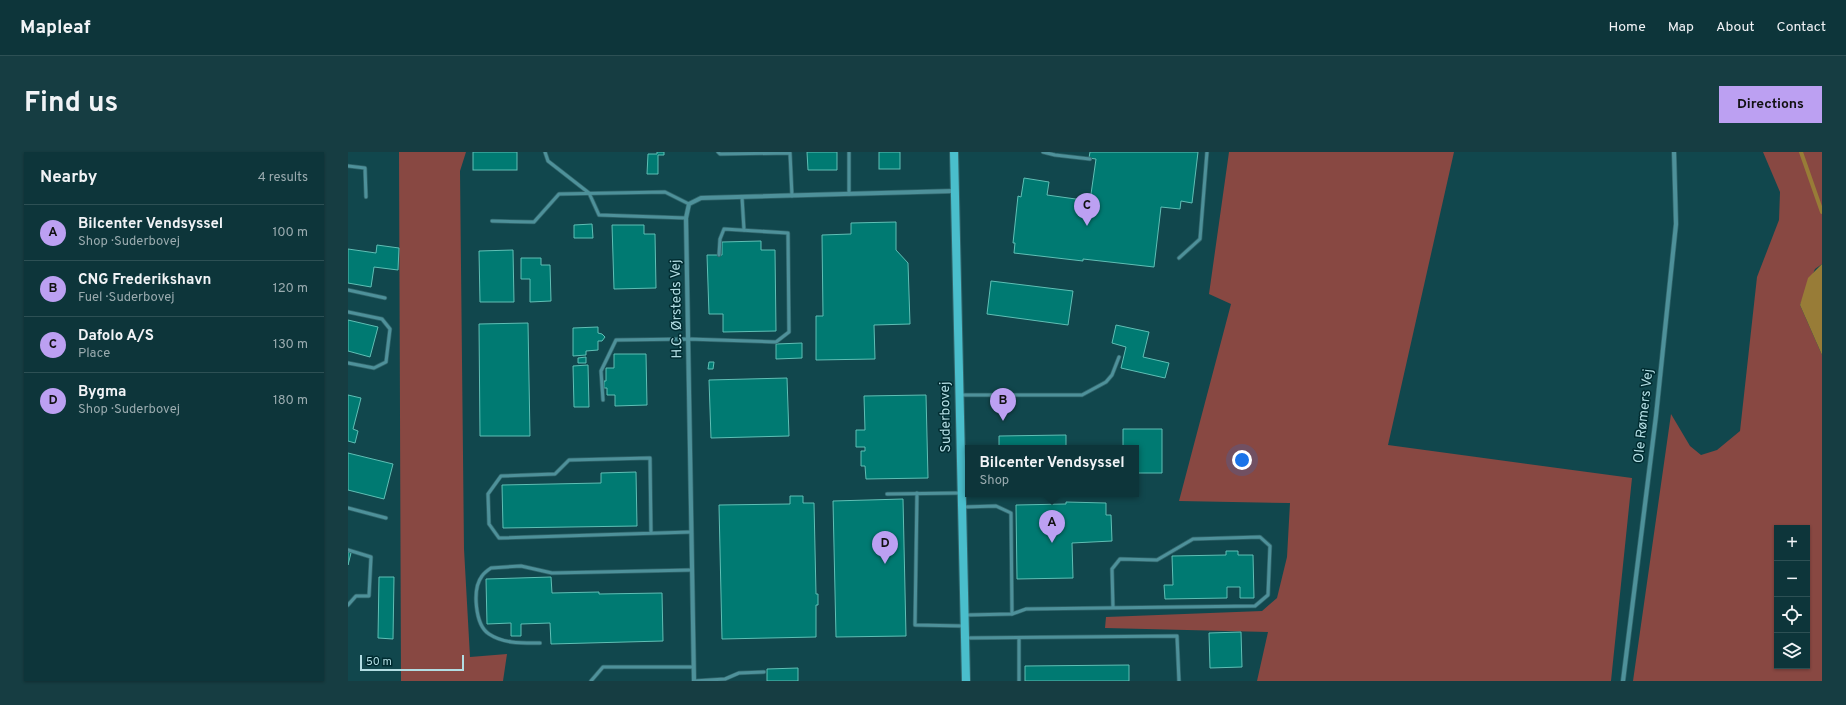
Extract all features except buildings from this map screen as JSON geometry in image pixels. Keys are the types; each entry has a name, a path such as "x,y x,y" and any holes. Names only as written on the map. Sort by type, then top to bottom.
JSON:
{"street":[{"name":"Suderbovej","path":"954,152 966,681"},
{"name":"Ole Rømers Vej","path":"1623,681 1656,416 1676,224 1674,152"},
{"path":"689,204 701,198 954,191"},
{"name":"H.C. Ørsteds Vej","path":"689,204 686,218 694,681"}],"lane":[{"path":"545,152 548,161 589,194 599,215 686,218"},
{"path":"718,152 720,154 790,153 792,196"},
{"path":"849,152 849,194"},
{"path":"1042,152 1055,156 1090,159"},
{"path":"1179,258 1200,239 1207,152"},
{"path":"348,166 365,168 366,197"},
{"path":"492,221 534,222 559,194 665,192 689,204"},
{"path":"742,197 744,230"},
{"path":"603,400 601,371 616,340 688,339 776,342 789,332 788,233 724,229 720,239 719,255"},
{"path":"348,290 386,298"},
{"path":"348,312 382,319 390,329 386,362 374,368 348,363"},
{"path":"959,395 1082,395 1106,382 1112,375 1118,357"},
{"path":"651,533 650,458 569,460 555,474 501,476 488,494 489,524 499,538 691,532"},
{"path":"887,494 917,492 961,493"},
{"path":"917,492 915,625 964,626"},
{"path":"962,507 996,506 1012,513 1012,614"},
{"path":"348,508 386,518"},
{"path":"964,614 1012,614 1026,609 1113,608 1255,606 1268,595 1270,546 1260,537 1193,540 1157,560 1120,559 1112,569 1113,608"},
{"path":"348,550 371,557 369,596 356,596 348,605"},
{"path":"540,643 514,642 488,633 480,622 476,607 481,577 491,568 521,566 552,573 692,570"},
{"path":"965,638 1177,636 1179,681"},
{"path":"1019,638 1019,681"},
{"path":"591,681 603,667 694,667"},
{"path":"694,681 725,680 739,673 764,672"}],"shaded area":[{"path":"399,152 466,152 460,171 464,549 470,657 507,654 503,681 401,681"},
{"path":"1229,152 1454,152 1388,445 1632,478 1611,681 1257,681 1268,632 1105,628 1106,617 1262,611 1277,598 1287,557 1290,503 1179,501 1231,304 1209,294"},
{"path":"1763,152 1822,152 1822,264 1815,269 1800,305 1822,355 1822,681 1633,681 1671,414 1690,446 1701,455 1717,450 1740,431 1757,277 1779,220 1780,192"},
{"path":"1822,264 1822,355 1800,305 1808,278"}],"waterway":[{"path":"1801,152 1822,212"}],"place":[{"name":"Dafolo A/S","path":"1087,226"},
{"name":"CNG Frederikshavn","path":"1003,421"},
{"name":"Bilcenter Vendsyssel","path":"1052,543"},
{"name":"Bygma","path":"885,564"}]}
